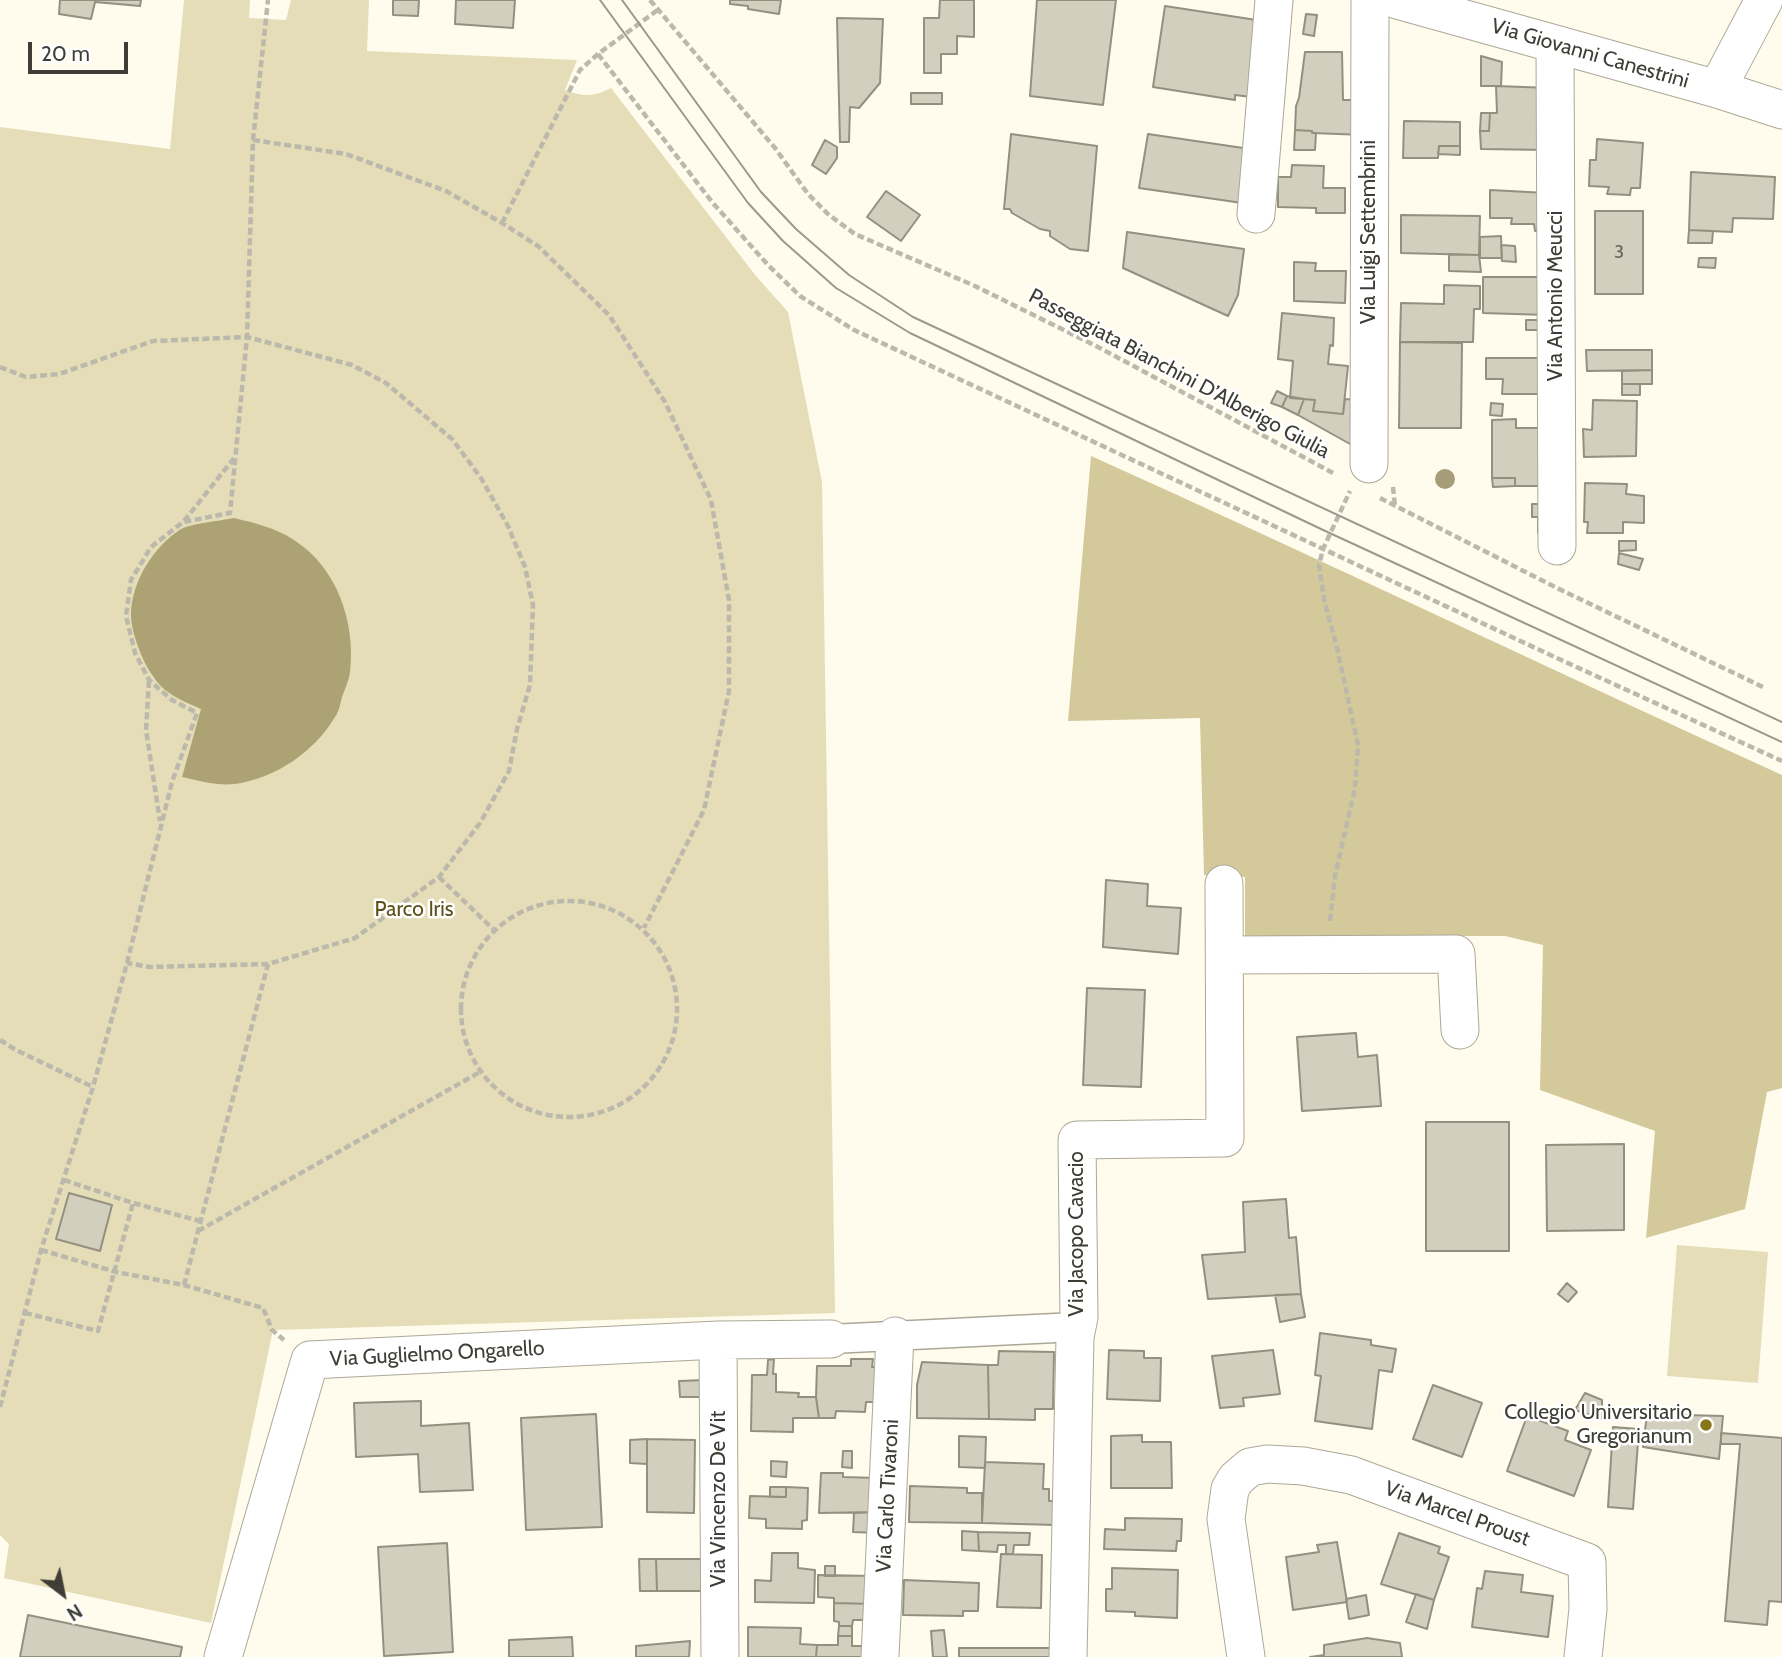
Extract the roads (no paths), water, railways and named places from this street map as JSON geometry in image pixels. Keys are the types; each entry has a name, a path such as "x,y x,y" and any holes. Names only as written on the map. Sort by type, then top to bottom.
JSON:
{"street":[{"path":"1256,214 1274,0"},
{"name":"Via Luigi Settembrini","path":"1359,480 1370,0"},
{"name":"Via Giovanni Canestrini","path":"1397,0 1507,16 1555,46 1717,89 1782,110"},
{"path":"1717,89 1764,0"},
{"name":"Via Antonio Meucci","path":"1555,46 1557,546"},
{"name":"Via Jacopo Cavacio","path":"1068,1657 1076,1327 1079,1317 1077,1140 1225,1138 1224,884"},
{"path":"1225,955 1456,954 1460,1030"},
{"path":"831,1339 1076,1327"},
{"name":"Via Carlo Tivaroni","path":"880,1657 895,1336"},
{"name":"Via Guglielmo Ongarello","path":"223,1657 310,1360 718,1340 831,1339"},
{"name":"Via Vincenzo De Vit","path":"718,1340 720,1657"},
{"name":"Via Marcel Proust","path":"1246,1657 1226,1519 1227,1502 1236,1479 1250,1467 1266,1464 1303,1466 1351,1475 1587,1562 1588,1609 1583,1657"}],"tram line":[{"path":"600,0 748,203 783,241 836,288 910,333 1321,529 1782,742"},
{"path":"622,0 761,192 796,229 849,275 913,317 1782,722"}],"place":[{"name":"Collegio Universitario Gregorianum","path":"1706,1425"}],"park label":[{"name":"Parco Iris","path":"414,910"}]}
